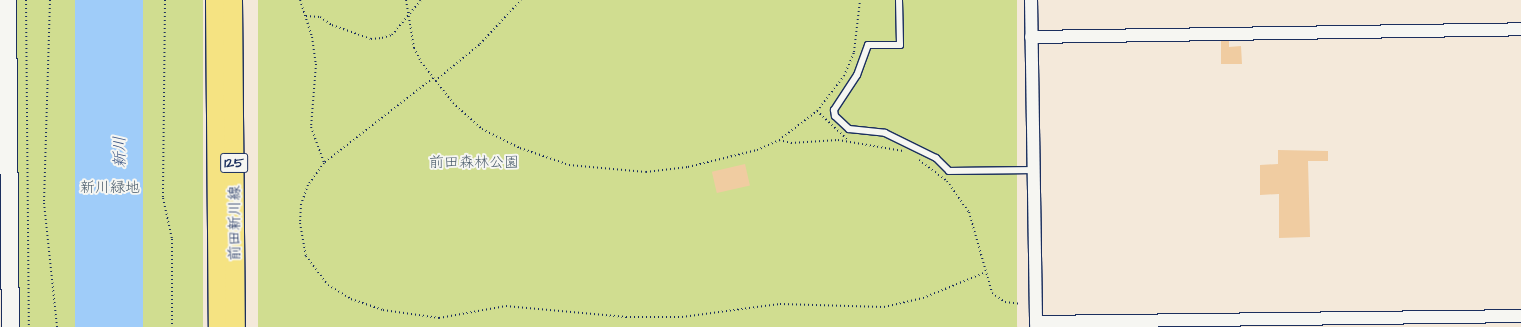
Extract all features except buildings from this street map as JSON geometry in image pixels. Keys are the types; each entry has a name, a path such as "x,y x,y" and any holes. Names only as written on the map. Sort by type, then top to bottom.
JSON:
{"main road":[{"name":"前田新川線","path":"215,0 218,327"},
{"name":"前田新川線","path":"232,0 235,327"}],"street":[{"path":"7,0 4,151 10,327"},
{"path":"1031,0 1036,324 1521,316"},
{"path":"1031,37 1521,29"}],"lane":[{"path":"899,0 900,45 868,45 858,75 834,110 835,116 849,129 885,133 936,158 949,171 1034,170"}],"path":[{"path":"26,0 29,327"},
{"path":"50,0 44,203 57,327"},
{"path":"165,0 163,198 172,239 172,327"},
{"path":"300,0 306,16 316,64 311,127 324,163"},
{"path":"406,0 414,48 434,80 482,129 520,148 569,165 646,172 688,167 779,140 850,141 909,154"},
{"path":"306,16 320,18 332,26 371,39 392,35 421,0"},
{"path":"521,0 480,44 324,163 308,185 301,204 301,238 306,256 328,285 351,299 413,316 439,318 506,306 626,318 682,317 780,304 884,306 930,296 986,272"},
{"path":"779,140 817,112 844,76 854,52 860,0"},
{"path":"817,112 850,141"},
{"path":"915,158 958,195 968,212 986,272 998,300 1021,304"}],"shaded area":[{"path":"1017,326 1018,327 908,327"}],"green space":[{"name":"新川緑地","path":"12,0 203,0 203,327 12,327"},
{"name":"前田森林公園","path":"258,0 1017,0 1017,327 258,327"}],"water":[{"name":"新川","path":"75,0 143,0 143,327 75,327"}]}
